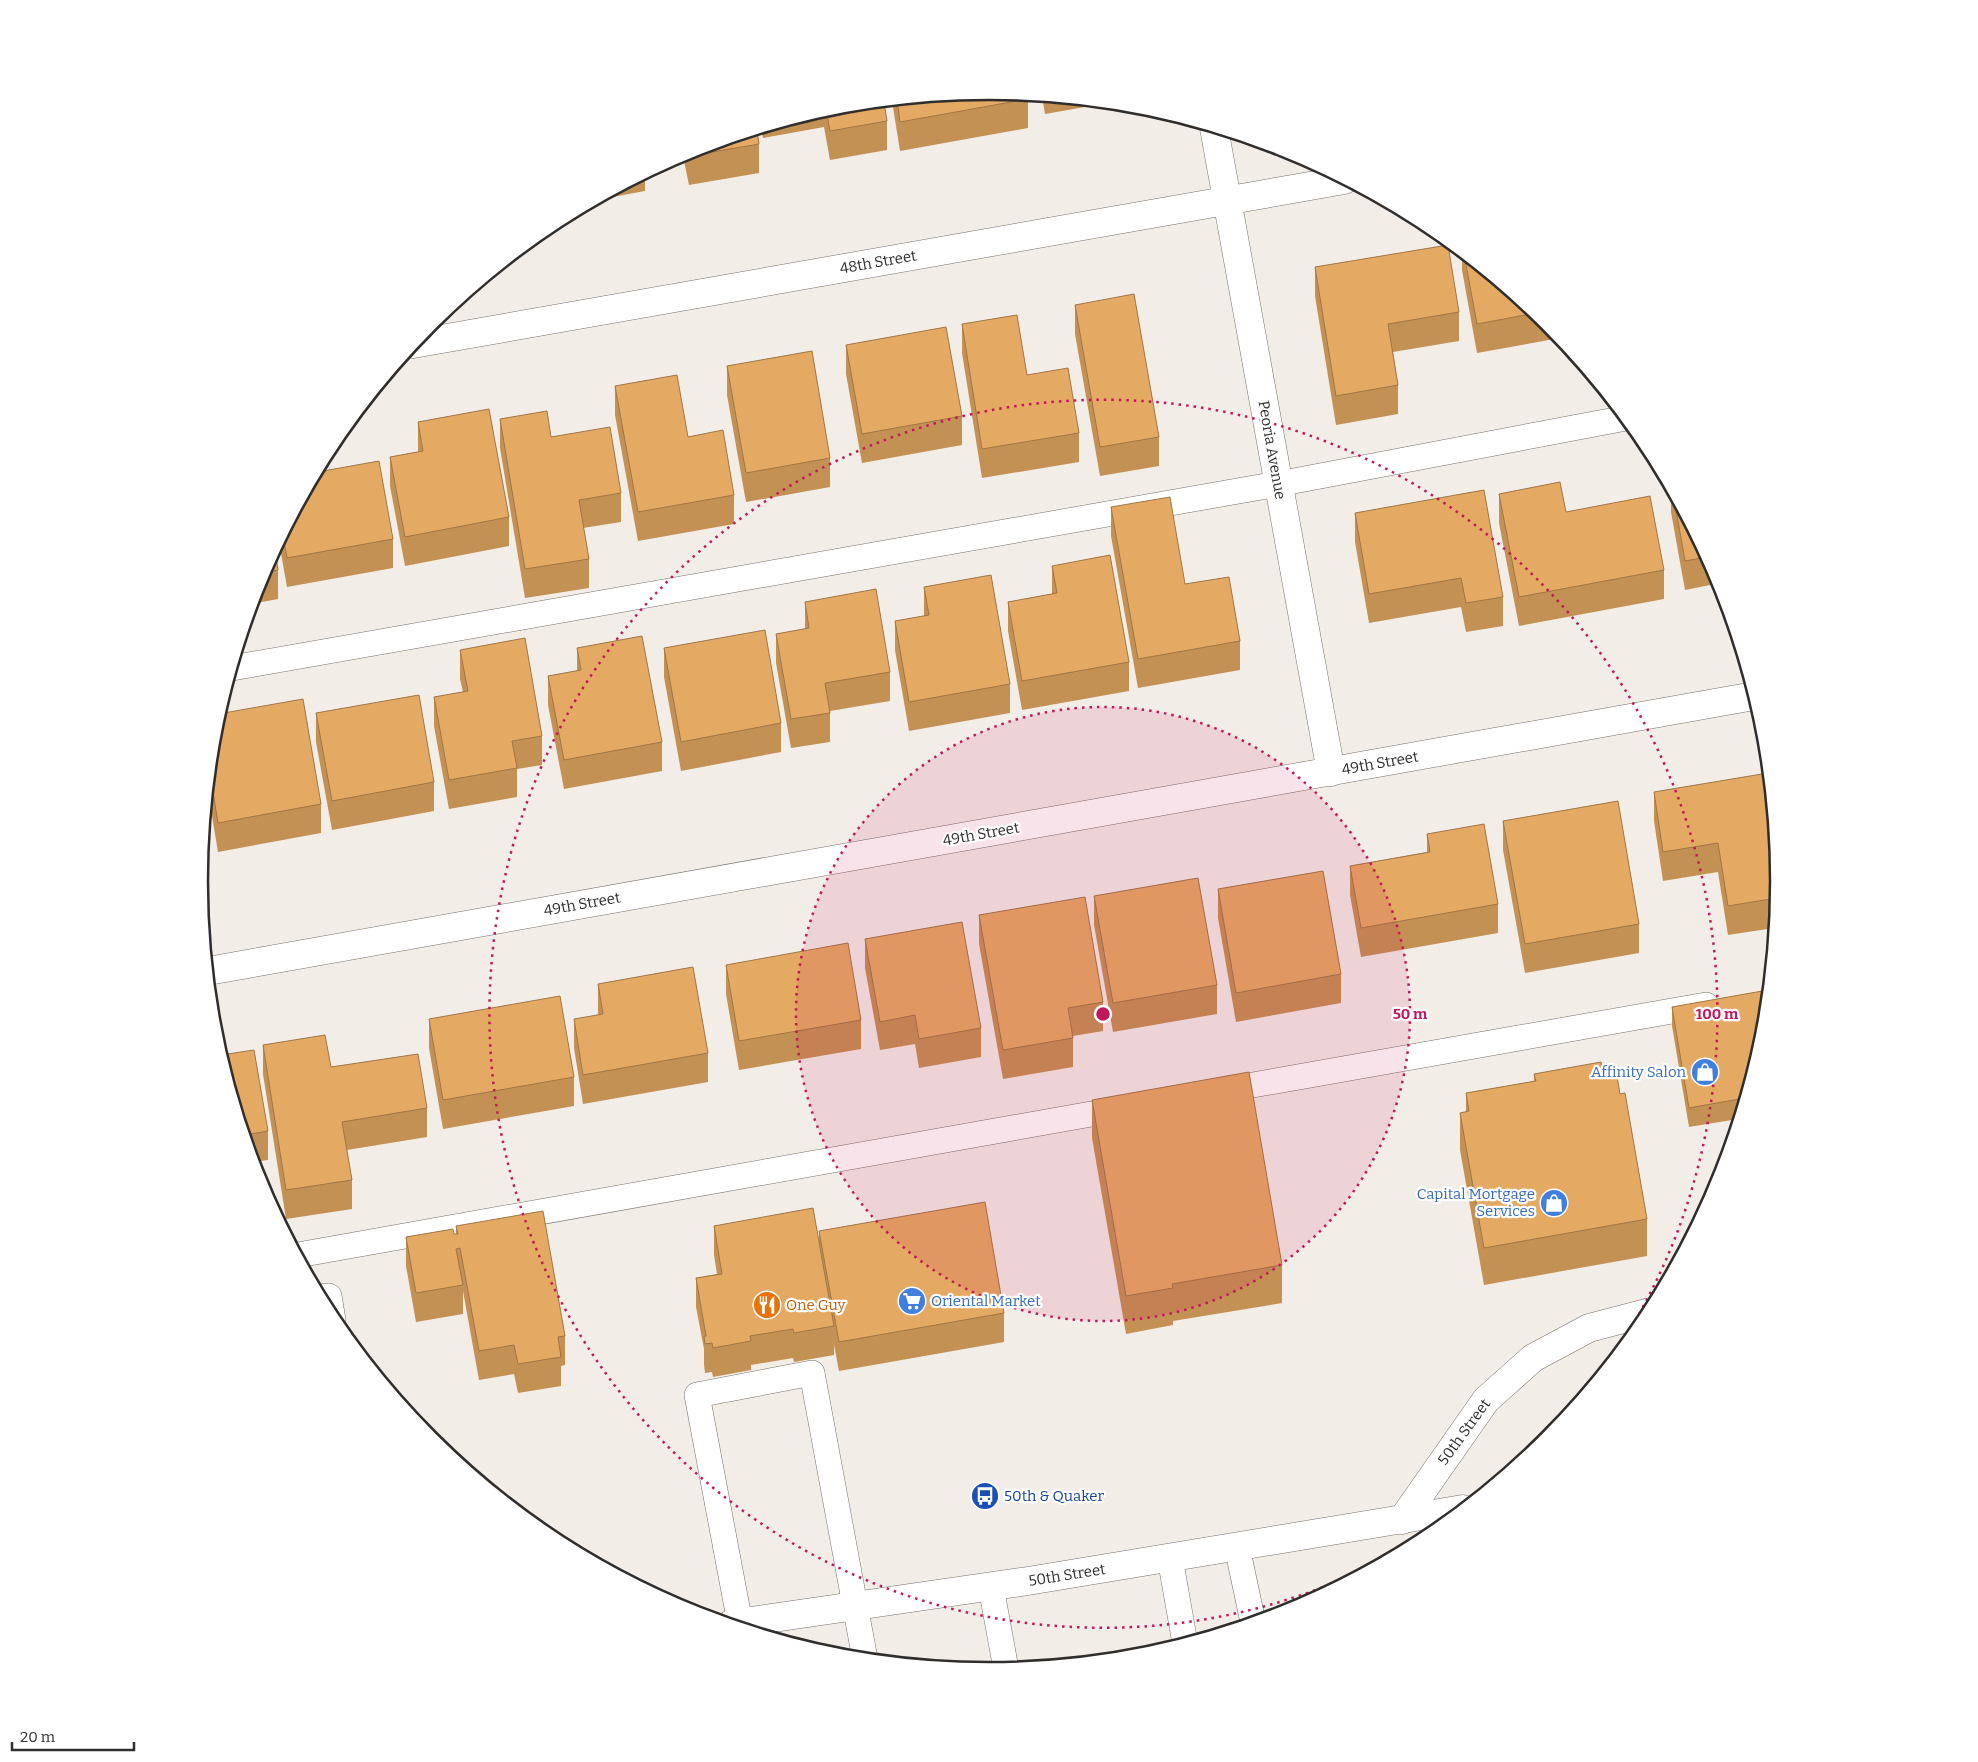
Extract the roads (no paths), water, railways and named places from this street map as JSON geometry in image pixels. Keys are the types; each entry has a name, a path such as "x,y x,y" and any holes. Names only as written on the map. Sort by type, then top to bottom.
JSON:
{"street":[{"name":"Peoria Avenue","path":"1215,134 1331,772"},
{"name":"48th Street","path":"425,342 1335,182"},
{"name":"49th Street","path":"214,970 1747,697"},
{"name":"50th Street","path":"1402,1520 1486,1400 1533,1358 1589,1328 1638,1315"},
{"name":"50th Street","path":"742,1622 991,1587 1449,1511"}],"lane":[{"path":"238,667 1278,484 1618,419"},
{"path":"1199,1095 1728,1001"},
{"path":"304,1254 1150,1104"},
{"path":"735,1620 697,1395 812,1373 864,1651"},
{"path":"1238,1547 1252,1617"},
{"path":"1170,1558 1184,1637"},
{"path":"991,1587 1005,1661"}],"place":[{"name":"Affinity Salon","path":"1705,1072"},
{"name":"Capital Mortgage Services","path":"1554,1203"},
{"name":"Oriental Market","path":"912,1301"},
{"name":"One Guy","path":"767,1305"},
{"name":"50th & Quaker","path":"985,1496"}]}
